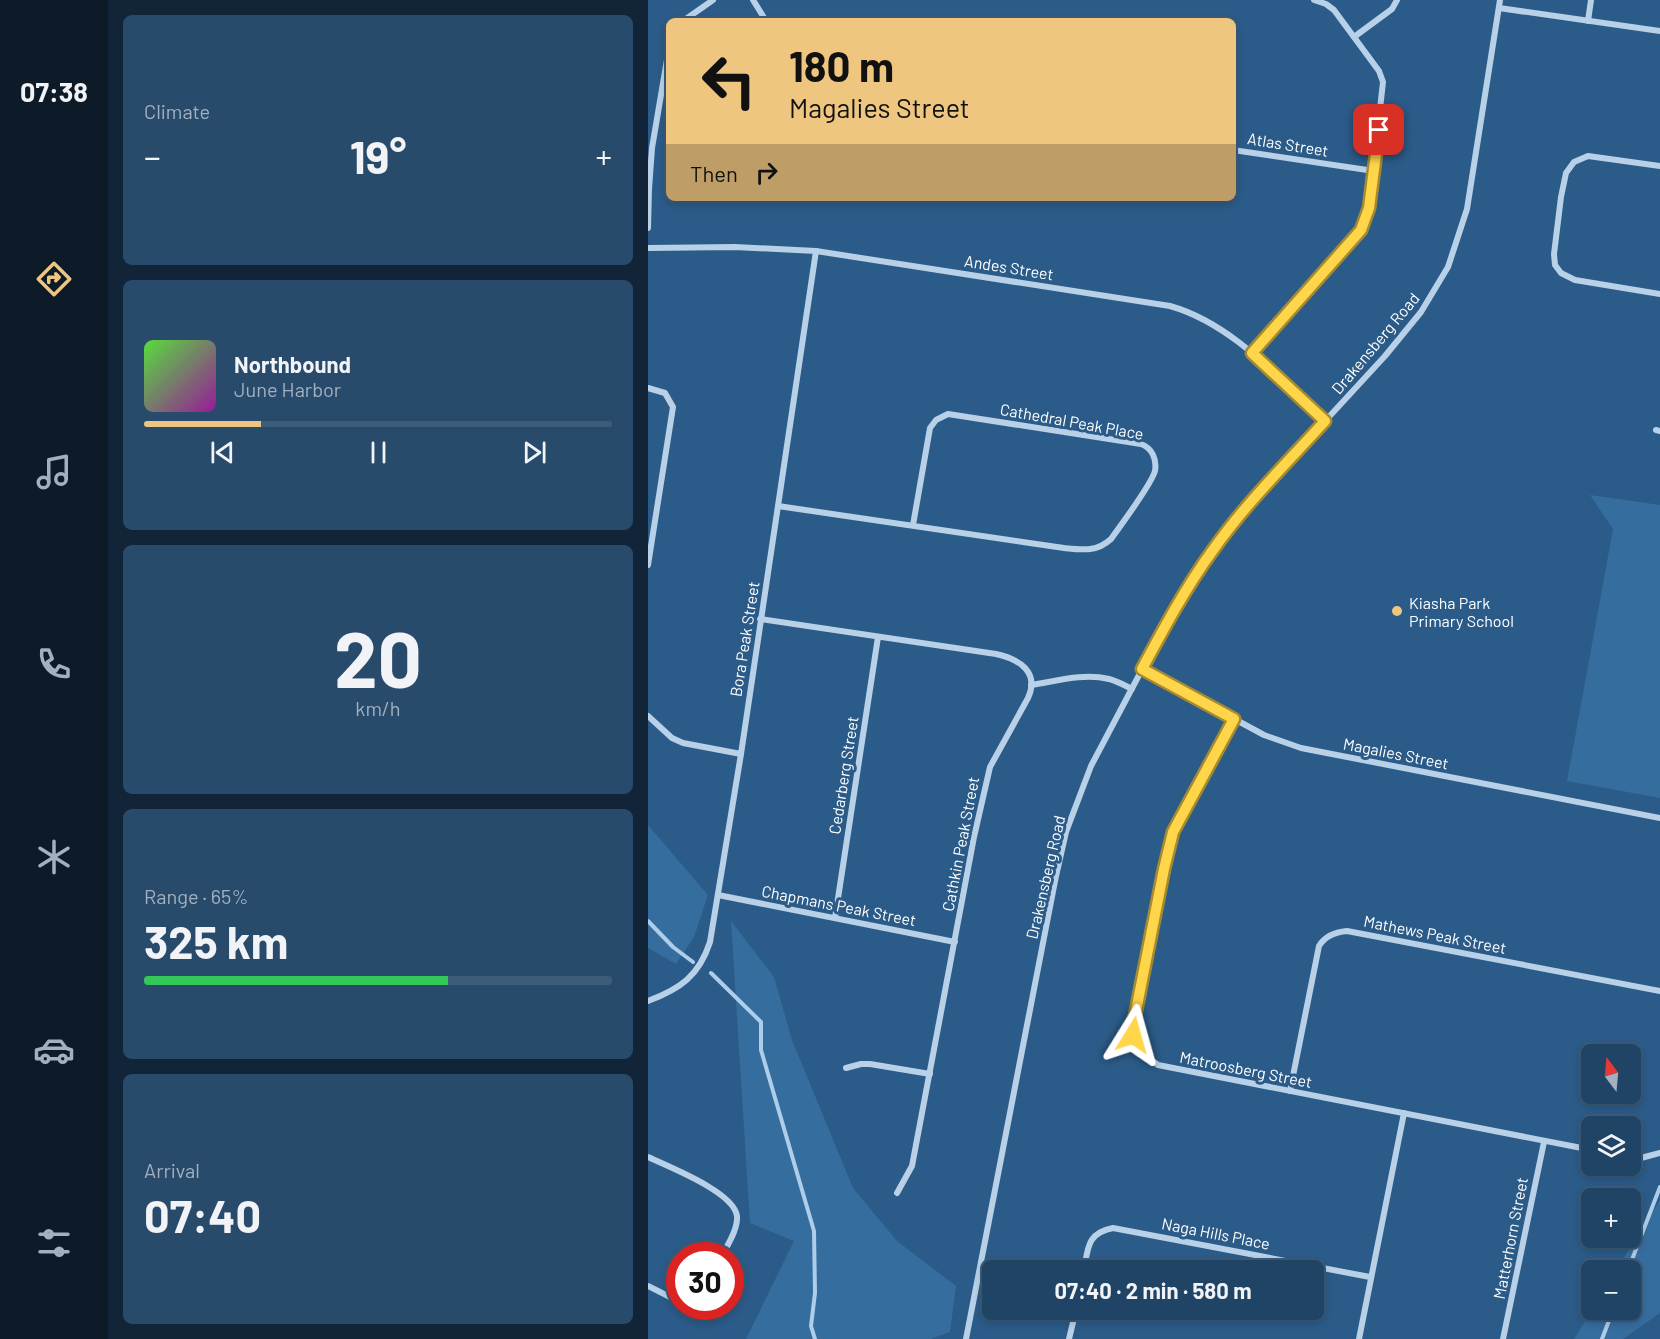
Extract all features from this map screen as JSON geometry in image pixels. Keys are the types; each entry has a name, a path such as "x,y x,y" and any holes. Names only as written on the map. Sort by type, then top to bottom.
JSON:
{"street":[{"path":"686,18 713,0"},
{"path":"753,0 764,18"},
{"path":"1252,353 1361,230 1369,208 1383,82 1379,71 1331,7 1314,0"},
{"path":"1354,37 1392,9 1397,0"},
{"name":"Drakensberg Road","path":"966,1339 1051,899 1066,832 1091,766 1175,607 1213,549 1245,508 1385,356 1421,312 1448,267 1467,210 1500,0"},
{"path":"1588,21 1591,0"},
{"path":"1499,8 1660,31"},
{"path":"648,228 650,148 666,64"},
{"name":"Atlas Street","path":"1236,150 1374,171"},
{"path":"1660,166 1588,156 1574,162 1566,173 1560,197 1554,254 1555,265 1561,273 1575,280 1660,294"},
{"name":"Andes Street","path":"648,248 816,251 1170,306 1210,322 1252,353 1325,421"},
{"name":"Bora Peak Street","path":"648,1001 678,987 696,972 702,964 710,942 741,754 816,251"},
{"path":"648,388 665,393 673,407 648,565"},
{"name":"Cathedral Peak Place","path":"778,506 1090,550 1105,545 1112,539 1154,475 1155,459 1150,449 1141,444 948,414 936,420 930,428 913,525"},
{"path":"760,619 1013,658 1026,670 1031,685 1068,678 1091,677 1111,679 1132,688"},
{"name":"Cedarberg Street","path":"835,918 878,637"},
{"name":"Magalies Street","path":"1142,669 1264,735 1301,748 1660,818"},
{"name":"Cathkin Peak Street","path":"897,1193 912,1166 974,837 990,767 1032,691 1031,685"},
{"path":"648,716 672,738 683,743 741,754"},
{"name":"Matroosberg Street","path":"1234,719 1173,832 1132,1031 1145,1055 1158,1065 1581,1148"},
{"name":"Chapmans Peak Street","path":"718,895 954,942"},
{"name":"Mathews Peak Street","path":"1290,1091 1319,946 1328,936 1339,932 1347,931 1660,991"},
{"path":"846,1068 870,1064 930,1074"},
{"path":"1359,1339 1404,1113"},
{"name":"Matterhorn Street","path":"1503,1339 1544,1142"},
{"path":"1641,1158 1660,1153"},
{"path":"648,1157 719,1192 731,1202 737,1217 728,1242"},
{"name":"Naga Hills Place","path":"1086,1260 1092,1238 1100,1232 1113,1228 1281,1260"},
{"name":"Naga Hills Place","path":"1324,1268 1370,1277"},
{"path":"648,1286 666,1294"},
{"path":"1070,1339 1074,1320"}],"shaded area":[{"path":"1590,495 1660,505 1660,798 1567,781 1613,529"},
{"path":"648,825 708,895 694,937 676,964 648,948"},
{"path":"731,921 774,977 792,1040 853,1188 897,1241 956,1286 950,1332 931,1339 746,1339 794,1241 750,1223"},
{"path":"1660,1200 1660,1313 1623,1339 1574,1339 1586,1320 1641,1320 1641,1260 1622,1260 1630,1248 1641,1248 1641,1230"}],"waterway":[{"path":"648,921 673,947 693,962"},
{"path":"711,973 761,1022 761,1050 814,1231 815,1293 811,1326 815,1339"},
{"path":"1632,1260 1660,1187"},
{"path":"1602,1339 1609,1320"}],"place":[{"name":"Kiasha Park Primary School","path":"1397,611"}],"route":[{"path":"1133,1035 1173,832 1234,719 1142,669 1175,607 1213,549 1245,508 1325,421 1252,353 1361,230 1369,208 1379,130"}]}
